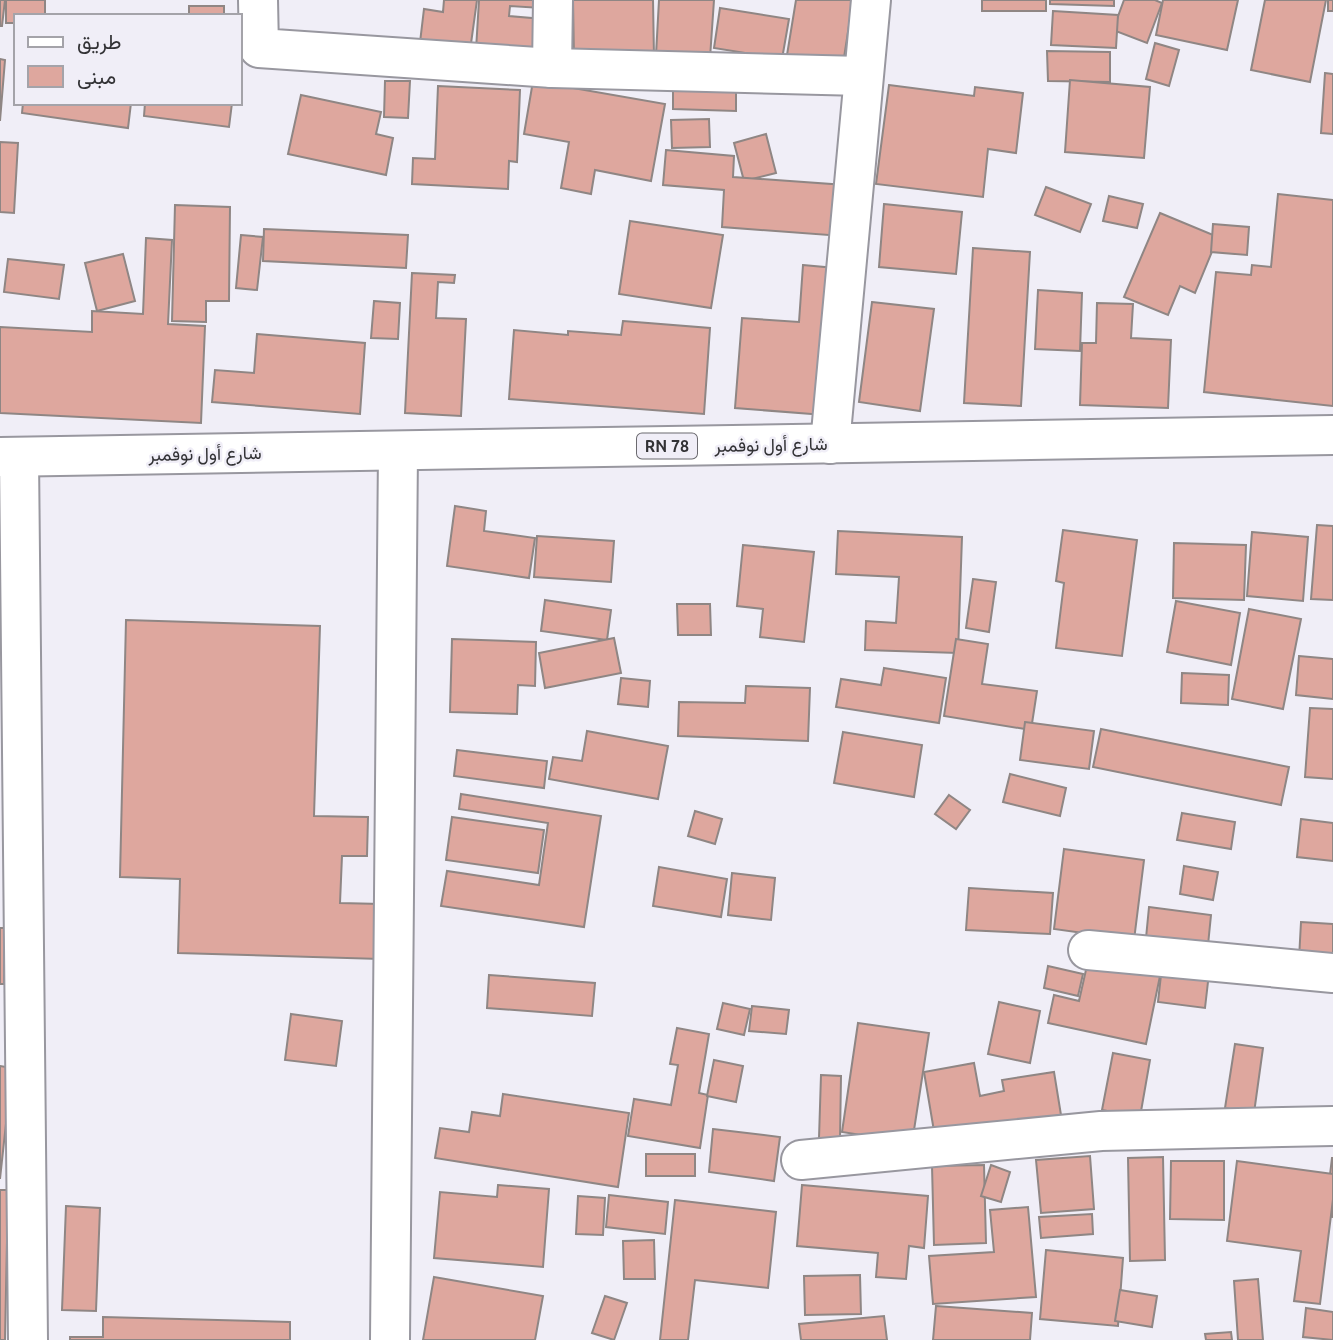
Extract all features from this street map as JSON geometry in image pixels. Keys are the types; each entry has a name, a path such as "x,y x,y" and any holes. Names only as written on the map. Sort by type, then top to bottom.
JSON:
{"street":[{"path":"258,0 258,48 552,68 862,76"},
{"path":"552,68 553,0"},
{"path":"830,444 870,0"},
{"name":"شارع أول نوفمبر","path":"10,457 1333,435"},
{"path":"390,1340 398,451"},
{"path":"10,457 28,1340"},
{"path":"1088,950 1333,973"},
{"path":"802,1160 1101,1131 1333,1126"}],"building":[{"path":"0,0 5,0 2,26 0,26"},
{"path":"6,0 45,0 45,14 14,14 14,23 6,23"},
{"path":"444,0 477,0 469,58 419,51 424,9 443,12"},
{"path":"479,0 541,0 541,8 510,6 509,16 543,19 540,54 476,50"},
{"path":"573,0 653,0 654,58 574,59"},
{"path":"659,0 714,0 710,58 656,55"},
{"path":"796,0 853,0 843,64 787,55"},
{"path":"982,0 1046,0 1046,11 982,11"},
{"path":"1050,0 1114,0 1114,6 1050,4"},
{"path":"1124,0 1155,0 1162,3 1147,43 1113,30"},
{"path":"1163,0 1238,0 1227,50 1156,35"},
{"path":"1265,0 1326,0 1310,82 1251,70"},
{"path":"1328,0 1333,0 1333,11 1328,11"},
{"path":"189,6 224,6 224,14 189,14"},
{"path":"720,8 789,19 782,59 714,48"},
{"path":"1053,11 1118,15 1116,48 1051,45"},
{"path":"1155,43 1179,50 1169,86 1146,79"},
{"path":"1047,51 1110,52 1110,82 1048,81"},
{"path":"0,59 5,60 0,121"},
{"path":"1325,73 1333,74 1333,134 1321,133"},
{"path":"673,77 736,78 736,111 673,109"},
{"path":"1070,80 1150,87 1144,158 1065,152"},
{"path":"385,81 410,81 408,118 384,117"},
{"path":"533,81 665,104 651,181 595,170 591,194 561,188 569,142 524,134"},
{"path":"889,85 974,96 975,87 1023,93 1016,153 988,149 983,197 876,184"},
{"path":"438,86 520,90 517,162 509,161 508,189 412,184 413,158 435,159"},
{"path":"301,95 381,112 376,134 393,138 386,175 288,154"},
{"path":"23,105 131,105 128,128 22,113"},
{"path":"145,105 232,105 229,127 144,116"},
{"path":"709,119 710,147 672,148 671,120"},
{"path":"766,134 776,173 744,181 734,143"},
{"path":"0,142 18,143 14,213 0,212"},
{"path":"666,150 734,156 733,177 845,185 842,236 722,227 724,190 663,185"},
{"path":"1046,187 1091,204 1080,232 1035,215"},
{"path":"1278,194 1333,200 1333,406 1204,392 1216,272 1251,275 1252,265 1271,267"},
{"path":"1109,196 1143,204 1137,228 1103,221"},
{"path":"884,204 962,212 956,274 879,267"},
{"path":"175,205 230,207 229,301 206,301 206,322 172,321"},
{"path":"1160,213 1218,237 1195,293 1180,286 1168,315 1124,297"},
{"path":"630,221 723,235 711,308 619,294"},
{"path":"1213,224 1249,227 1247,255 1211,252"},
{"path":"264,229 408,235 406,268 263,261"},
{"path":"241,235 263,237 257,290 236,288"},
{"path":"146,238 172,240 168,324 205,326 201,423 0,413 0,327 92,332 92,311 143,314"},
{"path":"973,248 1030,252 1021,406 964,403"},
{"path":"123,254 135,301 97,311 85,263"},
{"path":"8,259 64,265 59,299 4,292"},
{"path":"803,265 835,268 824,415 735,408 742,318 799,322"},
{"path":"412,273 455,275 454,283 438,282 436,318 466,319 461,416 405,413"},
{"path":"1038,290 1082,293 1080,351 1035,349"},
{"path":"374,301 400,303 398,339 371,338"},
{"path":"872,302 934,309 920,411 859,402"},
{"path":"1097,303 1133,304 1131,338 1171,340 1168,408 1080,405 1082,343 1096,343"},
{"path":"623,321 710,328 704,414 509,399 514,330 568,335 568,331 621,335"},
{"path":"257,334 365,343 360,414 212,402 215,370 254,373"},
{"path":"455,506 486,511 484,531 535,538 529,578 447,566"},
{"path":"1317,525 1333,526 1333,600 1311,599"},
{"path":"1063,530 1137,540 1122,656 1056,648 1064,583 1056,581"},
{"path":"838,531 962,537 958,653 865,650 866,621 896,623 899,577 836,574"},
{"path":"1252,532 1308,537 1303,601 1247,596"},
{"path":"537,536 614,541 611,582 534,577"},
{"path":"1174,543 1246,545 1244,600 1173,598"},
{"path":"743,545 814,552 804,642 760,637 763,609 737,606"},
{"path":"973,579 996,582 989,632 966,628"},
{"path":"545,600 611,610 607,640 541,631"},
{"path":"1176,601 1240,613 1231,665 1167,652"},
{"path":"677,604 710,604 711,635 678,635"},
{"path":"1249,609 1301,619 1283,709 1232,699"},
{"path":"126,620 320,626 314,816 368,817 367,856 342,856 340,903 381,904 380,959 178,953 180,879 120,877"},
{"path":"614,638 621,673 545,688 539,653"},
{"path":"452,639 536,642 535,686 518,685 517,714 450,712"},
{"path":"956,639 988,644 982,684 1037,691 1031,730 944,716"},
{"path":"1299,656 1333,659 1333,699 1296,695"},
{"path":"884,668 946,678 939,723 836,707 841,679 881,685"},
{"path":"1182,673 1229,675 1228,705 1181,703"},
{"path":"621,678 650,681 648,707 618,704"},
{"path":"746,686 810,688 808,741 678,736 679,702 745,703"},
{"path":"1310,708 1333,709 1333,779 1305,777"},
{"path":"1025,722 1094,731 1089,769 1020,760"},
{"path":"1101,729 1289,767 1281,805 1093,767"},
{"path":"587,731 668,746 658,799 549,779 553,757 582,761"},
{"path":"843,732 922,745 914,797 834,783"},
{"path":"457,750 547,761 544,788 454,776"},
{"path":"1010,774 1066,788 1060,816 1003,802"},
{"path":"461,794 601,816 584,927 441,906 447,871 539,885 548,823 459,809"},
{"path":"949,795 970,810 956,829 935,814"},
{"path":"695,811 722,819 715,844 688,836"},
{"path":"1182,813 1235,822 1231,849 1177,840"},
{"path":"452,817 544,830 538,873 446,860"},
{"path":"1301,819 1333,823 1333,861 1297,857"},
{"path":"1064,849 1144,860 1134,940 1054,929"},
{"path":"1184,866 1218,872 1213,900 1180,894"},
{"path":"659,867 727,879 721,917 653,906"},
{"path":"732,873 775,878 771,920 728,915"},
{"path":"969,888 1053,893 1050,934 966,930"},
{"path":"1149,907 1211,915 1208,945 1146,938"},
{"path":"1301,922 1333,924 1333,962 1299,959"},
{"path":"0,928 4,928 4,984 0,984"},
{"path":"1088,961 1160,976 1146,1044 1048,1023 1054,995 1079,1001"},
{"path":"1048,966 1083,974 1078,996 1044,988"},
{"path":"1162,966 1209,973 1205,1008 1158,1002"},
{"path":"489,975 595,983 592,1016 487,1008"},
{"path":"999,1002 1040,1011 1030,1063 988,1054"},
{"path":"723,1003 750,1009 744,1035 717,1029"},
{"path":"752,1006 789,1010 786,1034 749,1031"},
{"path":"291,1014 342,1021 336,1066 285,1060"},
{"path":"858,1023 929,1033 912,1143 842,1132"},
{"path":"677,1028 709,1034 699,1093 708,1095 700,1148 628,1136 634,1099 671,1105 678,1065 670,1064"},
{"path":"1235,1044 1263,1048 1254,1113 1225,1108"},
{"path":"1113,1053 1150,1060 1140,1117 1102,1110"},
{"path":"714,1060 743,1066 736,1102 707,1096"},
{"path":"974,1063 980,1096 1004,1091 1002,1080 1054,1072 1061,1115 935,1137 924,1072"},
{"path":"0,1066 12,1068 0,1179"},
{"path":"821,1075 841,1076 840,1139 819,1138"},
{"path":"503,1094 629,1113 618,1187 435,1158 440,1128 469,1132 472,1112 500,1116"},
{"path":"713,1129 780,1137 774,1181 709,1172"},
{"path":"646,1154 695,1154 695,1176 646,1176"},
{"path":"1090,1156 1094,1209 1041,1213 1036,1160"},
{"path":"1163,1157 1165,1260 1130,1261 1128,1158"},
{"path":"1333,1158 1333,1217 1325,1216"},
{"path":"1171,1161 1224,1161 1224,1220 1170,1219"},
{"path":"1237,1161 1333,1174 1333,1199 1320,1304 1294,1301 1301,1251 1227,1241"},
{"path":"984,1165 986,1243 934,1245 932,1166"},
{"path":"991,1165 1010,1172 1001,1202 981,1196"},
{"path":"498,1185 549,1189 543,1267 434,1258 440,1192 497,1197"},
{"path":"802,1185 928,1196 924,1248 909,1246 906,1279 876,1277 878,1253 797,1246"},
{"path":"0,1190 8,1190 5,1340 0,1340"},
{"path":"609,1195 668,1202 665,1234 606,1227"},
{"path":"578,1196 605,1198 603,1235 576,1234"},
{"path":"675,1200 776,1212 768,1288 695,1280 688,1340 660,1340"},
{"path":"66,1206 100,1208 96,1311 62,1310"},
{"path":"1028,1207 1036,1297 933,1304 929,1256 994,1252 990,1210"},
{"path":"1092,1214 1093,1234 1041,1238 1039,1217"},
{"path":"654,1240 655,1279 624,1279 623,1241"},
{"path":"1046,1250 1123,1258 1118,1326 1040,1319"},
{"path":"860,1275 861,1314 805,1315 804,1276"},
{"path":"434,1277 543,1296 535,1340 423,1340"},
{"path":"1258,1279 1263,1340 1238,1340 1234,1281"},
{"path":"1120,1290 1157,1296 1152,1327 1115,1321"},
{"path":"605,1296 627,1303 614,1340 592,1333"},
{"path":"936,1306 1032,1313 1030,1340 933,1340"},
{"path":"1306,1308 1333,1312 1333,1340 1303,1337"},
{"path":"884,1316 887,1340 801,1340 799,1324"},
{"path":"103,1317 290,1322 290,1340 70,1340 70,1337 103,1337"},
{"path":"1231,1332 1232,1340 1206,1340 1205,1334"}]}
